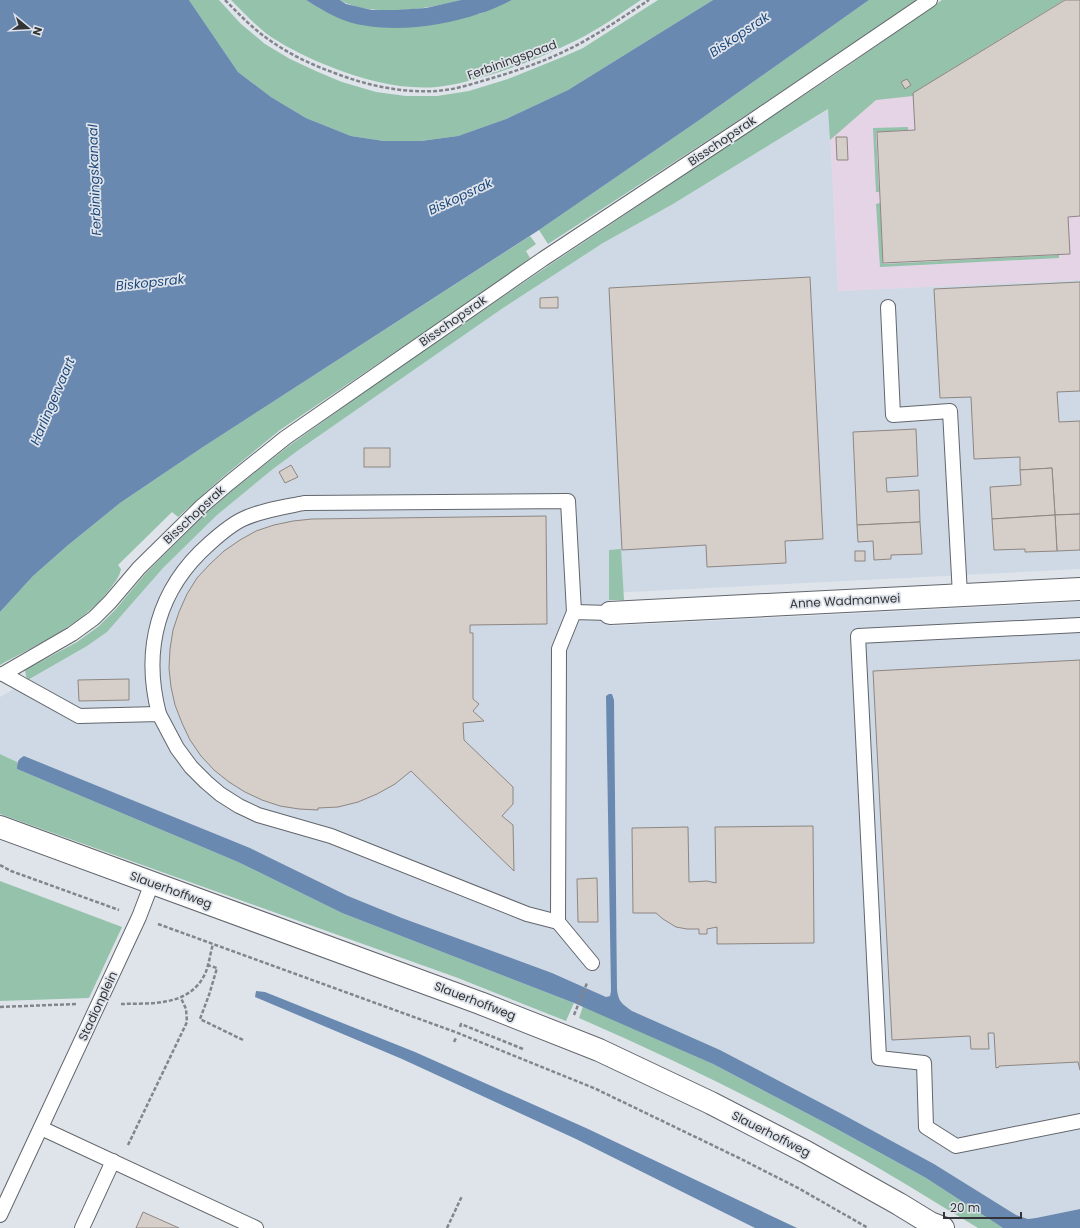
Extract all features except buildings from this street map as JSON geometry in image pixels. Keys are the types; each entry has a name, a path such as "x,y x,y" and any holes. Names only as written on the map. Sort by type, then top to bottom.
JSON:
{"main road":[{"name":"Anne Wadmanwei","path":"610,613 1080,589"},
{"name":"Slauerhoffweg","path":"0,827 480,1002 598,1050 711,1103 806,1152 936,1226"}],"lane":[{"name":"Bisschopsrak","path":"159,714 80,716 3,674 72,634 94,618 139,568 197,511 285,438 544,259 746,125 930,0"},
{"path":"888,307 893,415 950,412 960,596"},
{"path":"558,922 559,649 574,612 568,501 304,503 274,508 243,519 222,532 187,565 175,582 163,606 156,632 153,669 154,695 159,714 177,748 206,782 220,794 239,806 258,815 331,836 527,914 558,922 592,963"},
{"path":"574,612 610,613"},
{"path":"1080,625 858,636 879,1058 924,1063 926,1127 956,1146 1080,1121"},
{"name":"Stadionplein","path":"0,1215 139,917 152,883"},
{"path":"41,1128 256,1228"},
{"path":"82,1228 116,1162"}],"path":[{"name":"Ferbiningspaad","path":"226,0 244,20 268,40 320,68 377,87 436,91 468,86 542,61 580,43 649,0"},
{"path":"0,865 11,871 458,1033 590,1086 657,1117 800,1189 868,1228"},
{"path":"0,1007 162,1002 181,998 198,985 205,973 213,944"},
{"path":"207,965 217,968 200,1019 243,1040"},
{"path":"576,1012 587,982"},
{"path":"116,1162 187,1022 186,1009 181,998"},
{"path":"460,1027 461,1024 523,1049"},
{"path":"454,1042 456,1038"},
{"path":"447,1228 462,1196"}],"shaded area":[{"path":"1005,0 1080,0 1080,280 838,291 829,109"},
{"path":"829,109 838,291 1080,280 1080,569 610,593 610,626 1080,602 1080,1209 1029,1219 1016,1215 934,1164 842,1114 720,1050 632,1011 622,1004 618,997 617,989 614,700 612,694 609,694 611,991 610,996 606,997 552,973 402,918 348,896 250,848 24,756 17,762 0,754 0,697 87,646 107,632 163,568 217,515 273,469 503,308 603,243 673,204"}],"green space":[{"path":"189,0 219,0 241,24 265,44 290,59 342,82 376,92 406,96 437,96 469,91 508,79 565,56 583,48 658,0 713,0 568,90 506,119 458,136 421,141 384,141 351,136 306,118 271,97 238,72"},
{"path":"231,0 306,0 325,11 479,14 512,0 641,0 585,36 534,59 490,75 457,84 423,88 369,80 323,64 285,46 271,37"},
{"path":"340,0 461,0 417,9 383,10 352,6"},
{"path":"869,0 917,0 742,118 548,244 539,230 698,121"},
{"path":"942,0 1064,0 913,93 913,96 876,100 830,140 828,109 673,204 603,243 503,308 273,469 217,515 163,568 107,632 87,646 28,680 25,670 77,642 99,626 115,610 146,573 206,513 290,445 387,376 548,266 836,74"},
{"path":"908,127 908,130 876,132 879,192 876,192 873,128"},
{"path":"880,203 883,264 1059,255 1059,258 880,267 876,204"},
{"path":"530,236 536,244 526,251 530,258 497,283 280,430 224,476 178,517 172,512 118,565 121,569 116,580 109,590 86,614 59,633 0,665 0,612 33,576 120,503 203,447"},
{"path":"621,549 624,600 609,600 609,550"},
{"path":"0,754 17,762 17,769 238,862 342,913 574,1003 566,1021 458,978 0,814"},
{"path":"0,881 122,927 89,998 0,1001"},
{"path":"583,1006 713,1064 835,1128 926,1178 1003,1228 978,1228 877,1167 811,1130 646,1048 579,1018"}],"water":[{"path":"0,0 189,0 238,72 271,97 306,118 351,136 384,141 421,141 458,136 506,119 568,90 713,0 869,0 698,121 539,230 203,447 120,503 33,576 0,612"},
{"path":"306,0 340,0 346,4 372,10 396,10 426,8 461,0 512,0 487,11 463,19 430,25 395,28 361,25 346,21"},
{"path":"612,694 614,700 617,989 618,997 621,1002 632,1011 720,1050 842,1114 934,1164 1016,1215 1028,1219 1080,1209 1080,1228 1003,1228 926,1178 713,1064 574,1003 342,913 238,862 17,769 18,761 24,756 250,848 348,896 402,918 552,973 606,997 610,996 611,991 606,696"},
{"path":"256,991 265,992 415,1052 586,1128 797,1228 755,1228 576,1139 402,1059 255,997"}],"water label":[{"name":"Biskopsrak","path":"739,34"},
{"name":"Ferbiningskanaal","path":"94,180"},
{"name":"Biskopsrak","path":"460,196"},
{"name":"Biskopsrak","path":"150,282"},
{"name":"Harlingervaart","path":"52,401"}]}
